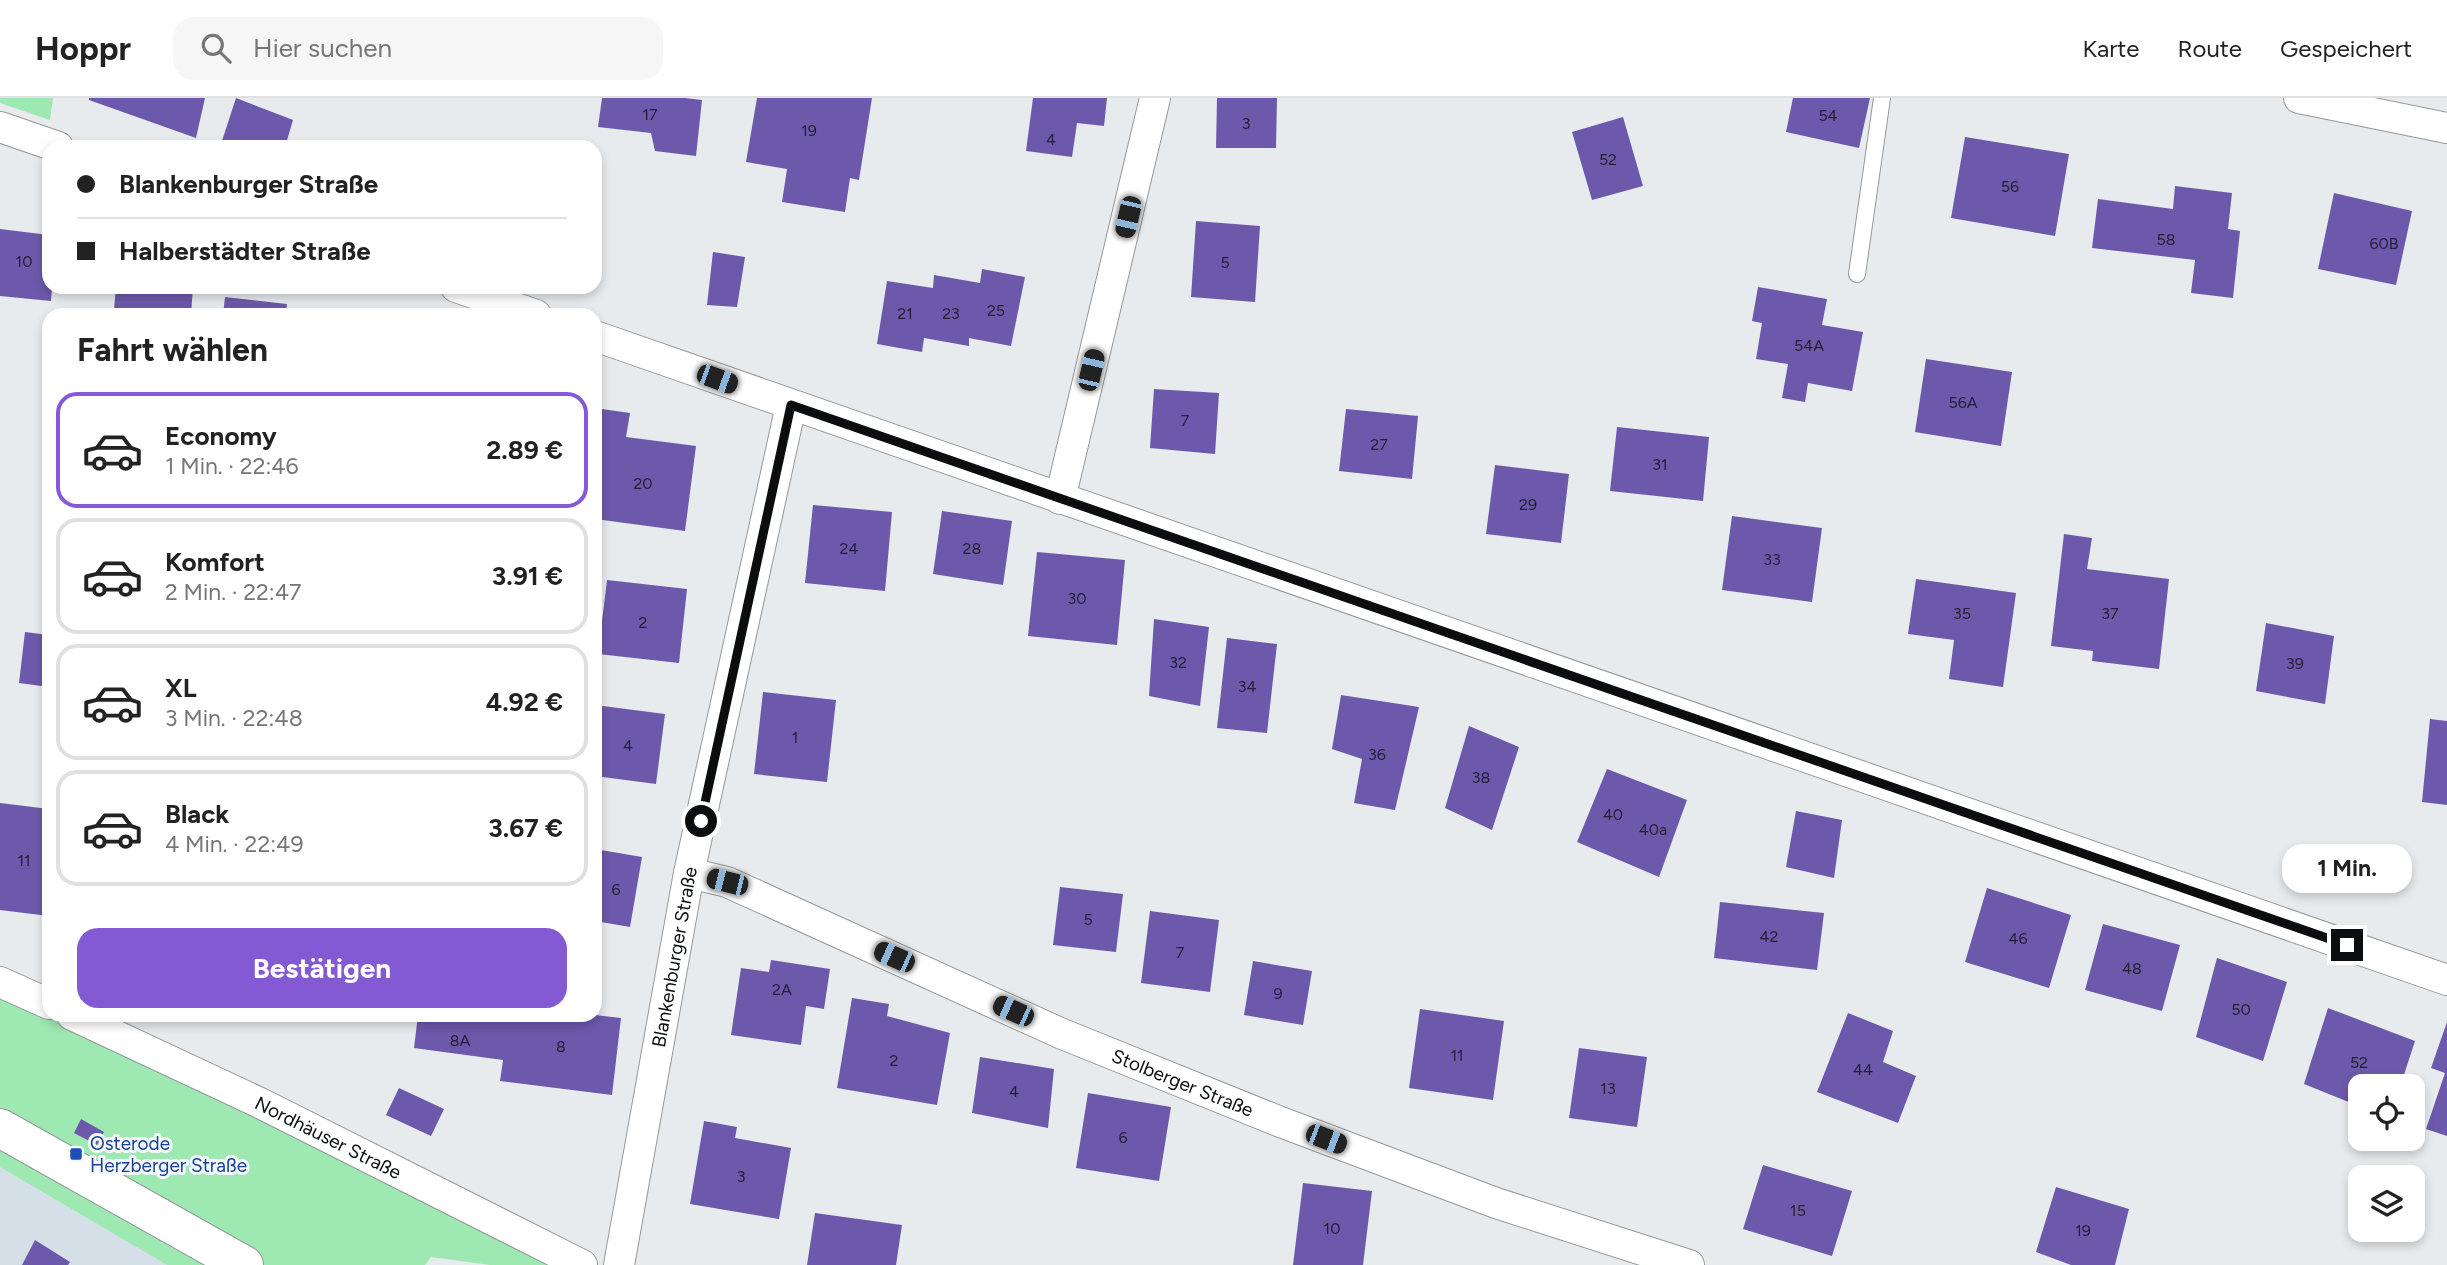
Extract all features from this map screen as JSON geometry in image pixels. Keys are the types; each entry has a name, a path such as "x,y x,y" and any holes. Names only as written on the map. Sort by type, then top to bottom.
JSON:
{"street":[{"path":"1060,499 1156,98"},
{"path":"2300,98 2447,128"},
{"path":"0,127 42,141"},
{"path":"476,294 516,308"},
{"path":"602,338 2447,980"},
{"name":"Blankenburger Straße","path":"619,1265 689,873 791,405"},
{"name":"Stolberger Straße","path":"689,873 727,882 1060,1033 1278,1121 1496,1203 1689,1265"},
{"path":"0,982 42,1001"},
{"name":"Nordhäuser Straße","path":"110,1023 260,1103 582,1265"},
{"path":"0,1128 244,1265"}],"lane":[{"path":"1857,274 1882,98"}],"shaded area":[{"path":"0,1167 167,1265 0,1265"}],"green space":[{"path":"0,98 53,98 50,120 0,103"},
{"path":"0,982 42,1001 42,1022 86,1022 582,1265 490,1265 431,1257 425,1265 167,1265 0,1167"}],"building":[{"path":"89,98 205,98 196,138"},
{"path":"236,98 293,120 287,140 222,140"},
{"path":"602,98 702,100 696,156 655,151 651,133 598,127"},
{"path":"757,98 872,98 859,180 850,178 845,212 782,202 787,169 746,162"},
{"path":"1033,98 1107,98 1104,126 1077,123 1072,157 1026,151"},
{"path":"1217,98 1277,98 1276,148 1216,148"},
{"path":"1793,98 1870,98 1859,148 1786,132"},
{"path":"1623,117 1643,186 1592,200 1572,132"},
{"path":"1965,137 2069,154 2055,236 1951,218"},
{"path":"2175,186 2232,193 2228,229 2240,231 2233,298 2191,293 2195,260 2092,248 2098,199 2173,209"},
{"path":"2334,193 2412,211 2396,285 2318,269"},
{"path":"1196,221 1260,226 1255,302 1191,297"},
{"path":"0,229 42,234 42,294 52,294 51,301 0,296"},
{"path":"713,252 745,257 737,307 707,305"},
{"path":"982,269 1025,277 1011,346 969,338 969,346 924,338 922,352 877,344 887,281 933,288 934,275 980,283"},
{"path":"1758,287 1827,299 1822,325 1863,332 1852,391 1808,383 1805,402 1782,398 1788,364 1756,359 1762,323 1752,321"},
{"path":"115,294 192,294 192,308 114,308"},
{"path":"225,297 287,304 287,308 224,308"},
{"path":"1926,359 2012,372 2001,446 1915,432"},
{"path":"1154,389 1219,393 1215,454 1150,448"},
{"path":"602,409 630,413 626,437 696,446 685,531 602,520"},
{"path":"1346,409 1418,416 1412,479 1339,471"},
{"path":"1617,427 1709,437 1703,501 1610,491"},
{"path":"1495,465 1569,474 1561,543 1486,534"},
{"path":"813,505 892,512 885,591 805,583"},
{"path":"942,511 1012,521 1003,585 933,574"},
{"path":"1732,516 1822,528 1812,602 1722,590"},
{"path":"2064,534 2092,538 2087,569 2169,579 2159,669 2092,661 2093,651 2051,646"},
{"path":"1037,552 1125,560 1117,645 1028,636"},
{"path":"1916,579 2016,593 2003,687 1949,679 1954,640 1908,634"},
{"path":"607,580 687,589 679,663 602,654 602,621"},
{"path":"1154,619 1209,627 1200,706 1149,696"},
{"path":"2266,623 2334,636 2325,704 2256,691"},
{"path":"25,632 42,634 42,686 19,683"},
{"path":"1227,638 1277,644 1267,733 1217,728"},
{"path":"763,692 836,700 827,782 754,774"},
{"path":"1341,695 1419,707 1395,810 1354,803 1362,759 1332,749"},
{"path":"602,706 665,714 656,784 602,777"},
{"path":"2430,719 2447,721 2447,805 2422,802"},
{"path":"1469,726 1519,747 1492,830 1445,808"},
{"path":"1607,769 1687,800 1659,877 1577,842"},
{"path":"0,803 42,808 42,915 0,910"},
{"path":"1796,811 1842,820 1834,878 1786,867"},
{"path":"602,850 642,857 630,927 602,922"},
{"path":"1060,887 1123,894 1116,952 1053,945"},
{"path":"1987,888 2071,915 2049,988 1965,962"},
{"path":"1720,902 1824,913 1817,970 1714,958"},
{"path":"1150,911 1219,920 1210,992 1141,983"},
{"path":"2103,924 2180,945 2162,1011 2085,990"},
{"path":"2217,958 2287,982 2263,1061 2196,1037"},
{"path":"771,960 830,969 824,1009 806,1006 801,1045 731,1035 741,968 769,972"},
{"path":"1253,961 1312,971 1303,1025 1244,1015"},
{"path":"852,998 889,1004 887,1016 950,1033 937,1105 837,1088"},
{"path":"2328,1008 2415,1041 2404,1074 2348,1074 2348,1102 2304,1084"},
{"path":"1420,1009 1504,1021 1493,1100 1409,1088"},
{"path":"1848,1013 1893,1031 1883,1062 1916,1076 1898,1123 1817,1092"},
{"path":"602,1016 621,1018 612,1095 500,1081 503,1060 414,1048 417,1022 602,1022"},
{"path":"2447,1022 2447,1136 2426,1129 2445,1073 2431,1068"},
{"path":"1579,1048 1647,1057 1637,1127 1569,1118"},
{"path":"980,1057 1054,1069 1048,1128 972,1113"},
{"path":"399,1088 444,1109 431,1136 386,1115"},
{"path":"1088,1093 1171,1107 1159,1181 1076,1168"},
{"path":"81,1119 104,1132 97,1145 74,1133"},
{"path":"704,1121 737,1127 735,1138 791,1148 779,1219 690,1204"},
{"path":"1763,1165 1852,1191 1832,1256 1743,1229"},
{"path":"1303,1183 1372,1191 1363,1265 1293,1265"},
{"path":"2056,1187 2129,1209 2115,1265 2071,1265 2036,1252"},
{"path":"815,1213 902,1225 896,1265 807,1265"},
{"path":"35,1240 70,1262 68,1265 22,1265"}],"place":[{"name":"Osterode Herzberger Straße","path":"76,1154"}],"route":[{"path":"701,821 791,405 2347,945"}]}
